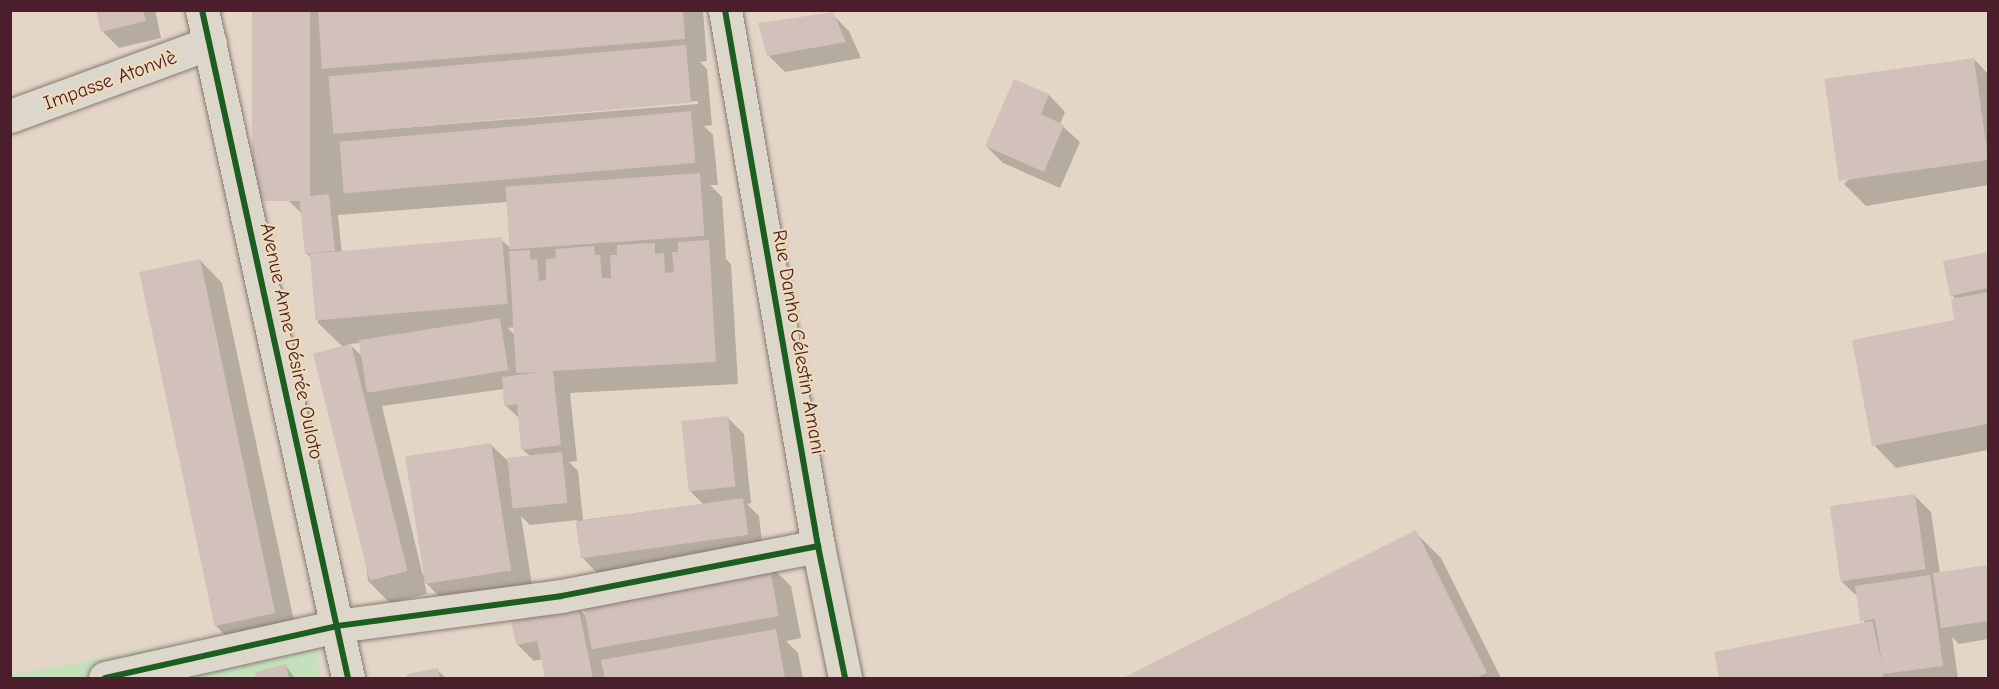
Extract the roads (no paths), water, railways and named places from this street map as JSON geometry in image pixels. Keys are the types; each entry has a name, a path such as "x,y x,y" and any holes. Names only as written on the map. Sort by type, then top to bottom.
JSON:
{"street":[{"name":"Avenue Anne Désirée Ouloto","path":"202,10 348,678"},
{"name":"Rue Danho Célestin Amani","path":"725,10 818,546 845,678"},
{"name":"Impasse Atonvlè","path":"10,116 210,43"},
{"path":"105,678 337,626 561,596 818,546"}]}
